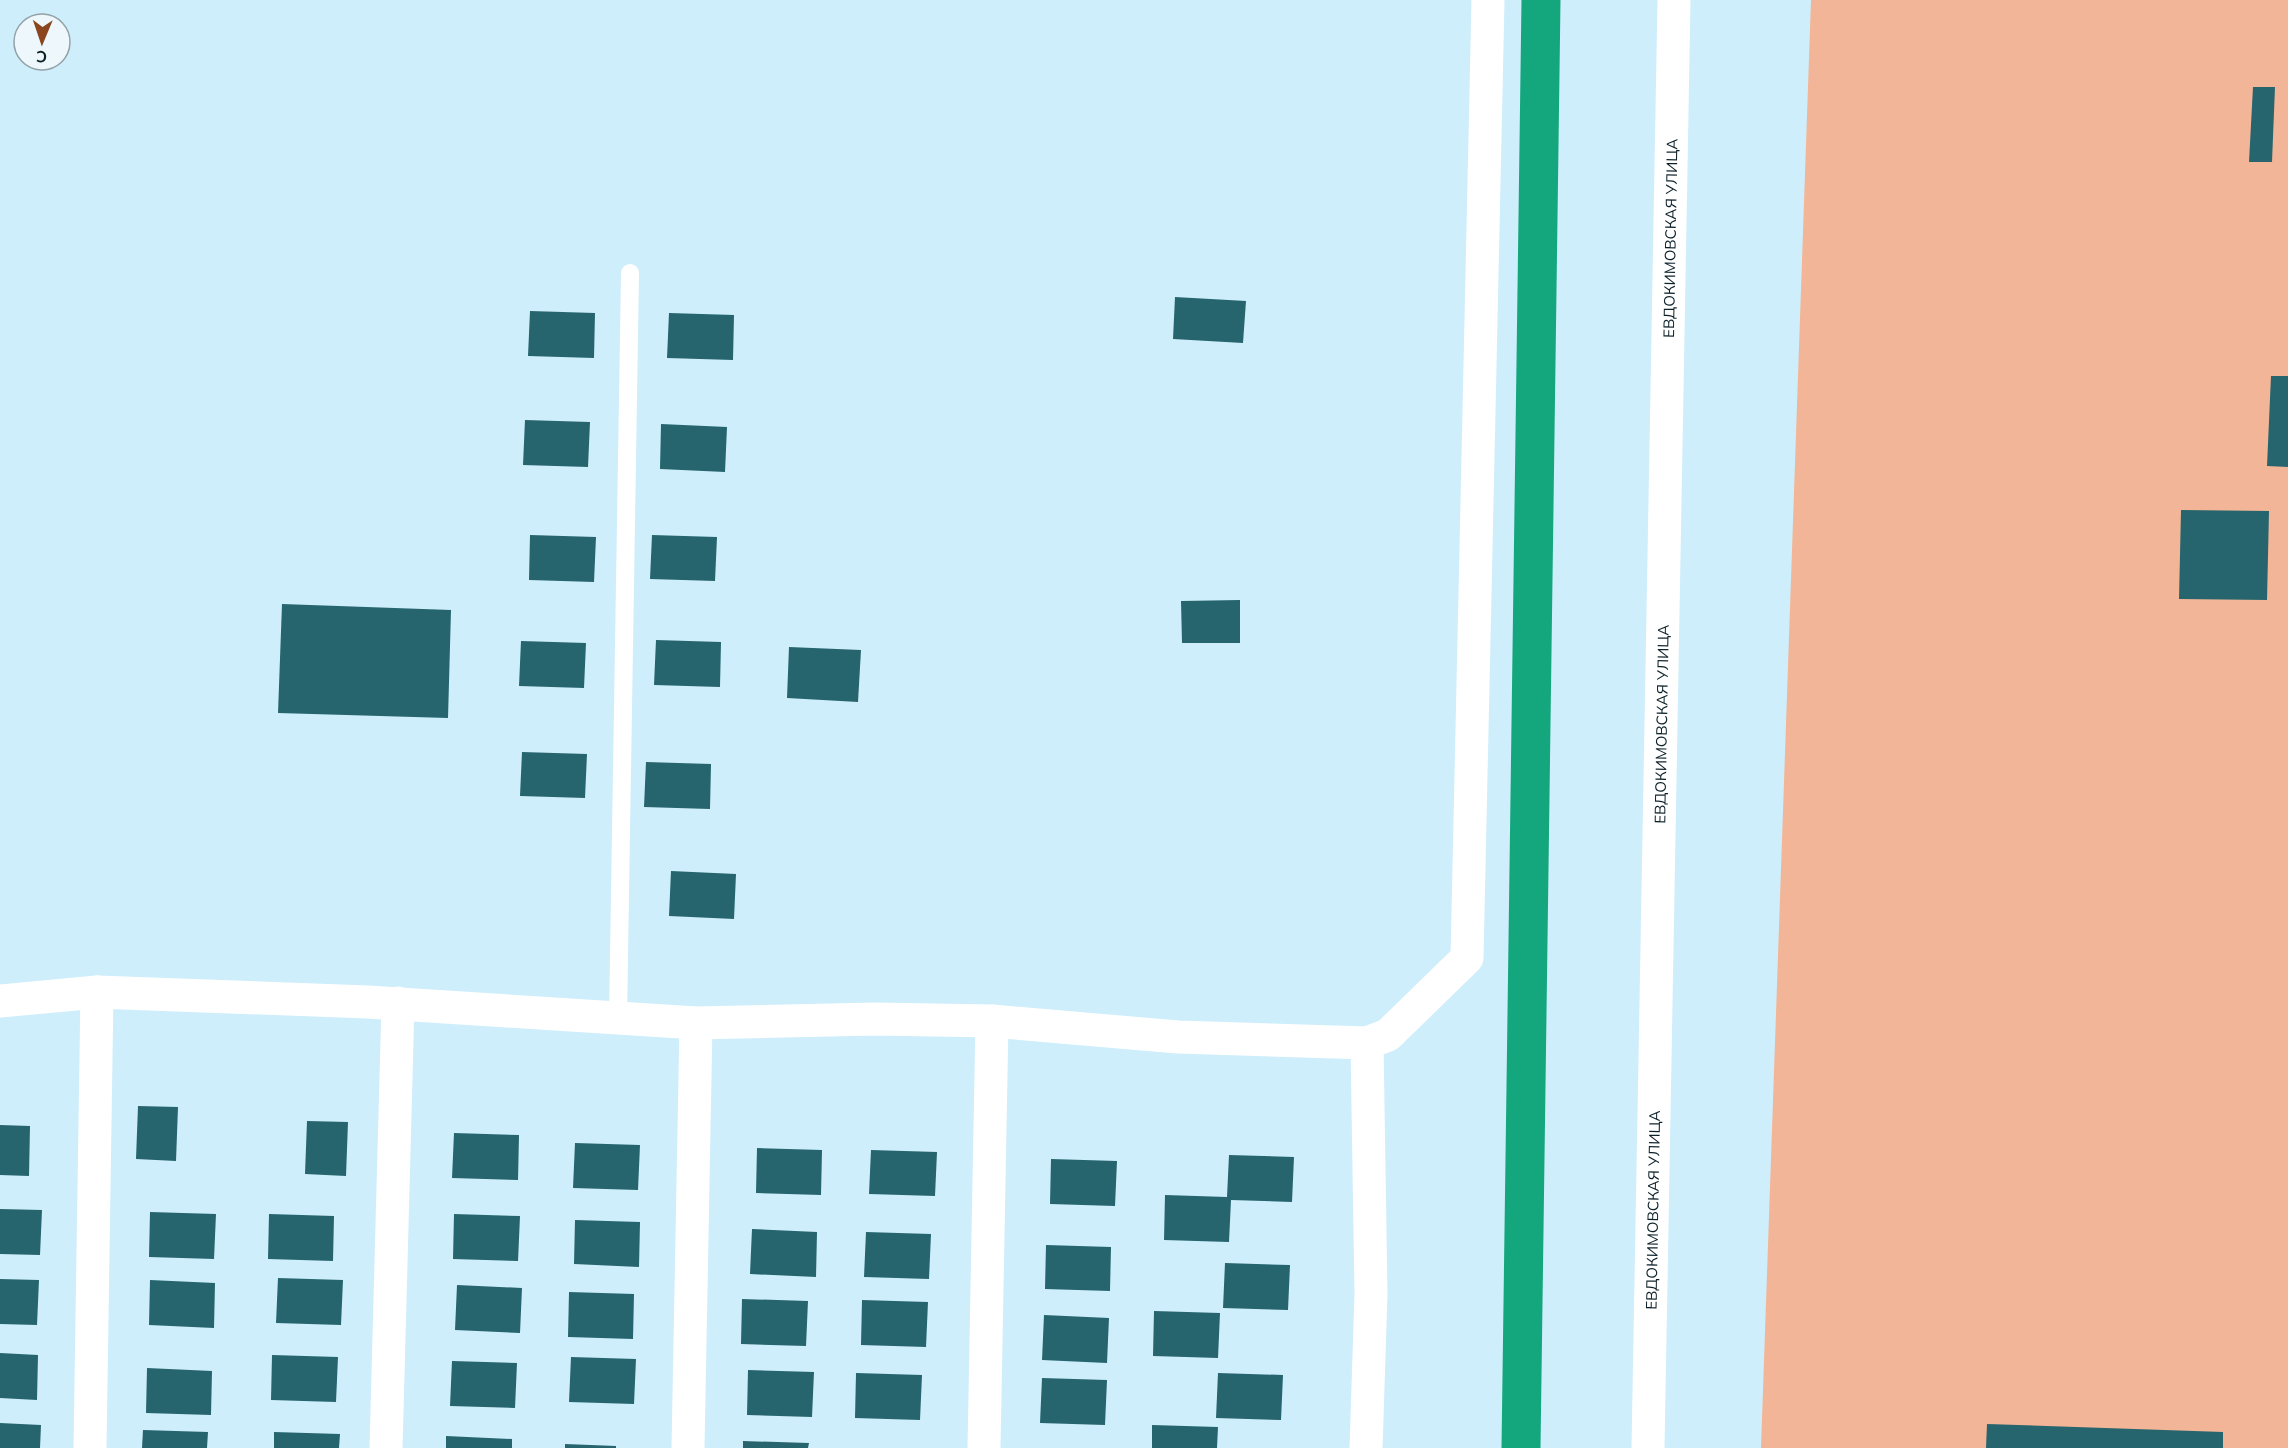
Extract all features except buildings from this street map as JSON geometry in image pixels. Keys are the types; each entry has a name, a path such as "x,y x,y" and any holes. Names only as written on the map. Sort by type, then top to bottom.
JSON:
{"street":[{"path":"0,1001 97,992 398,1003 696,1023 876,1019 992,1021 1178,1037 1367,1043 1388,1035 1467,958 1488,0"},
{"name":"ЕВДОКИМОВСКАЯ УЛИЦА","path":"1648,1448 1674,0"},
{"path":"90,1448 97,992"},
{"path":"386,1448 398,1003"},
{"path":"984,1448 992,1021"},
{"path":"688,1448 696,1023"},
{"path":"1366,1448 1371,1294 1367,1043"}],"lane":[{"path":"618,1018 630,273"}],"shaded area":[{"path":"1811,0 2288,0 2288,1448 1761,1448"}],"waterway":[{"path":"1521,1448 1541,0"}]}
